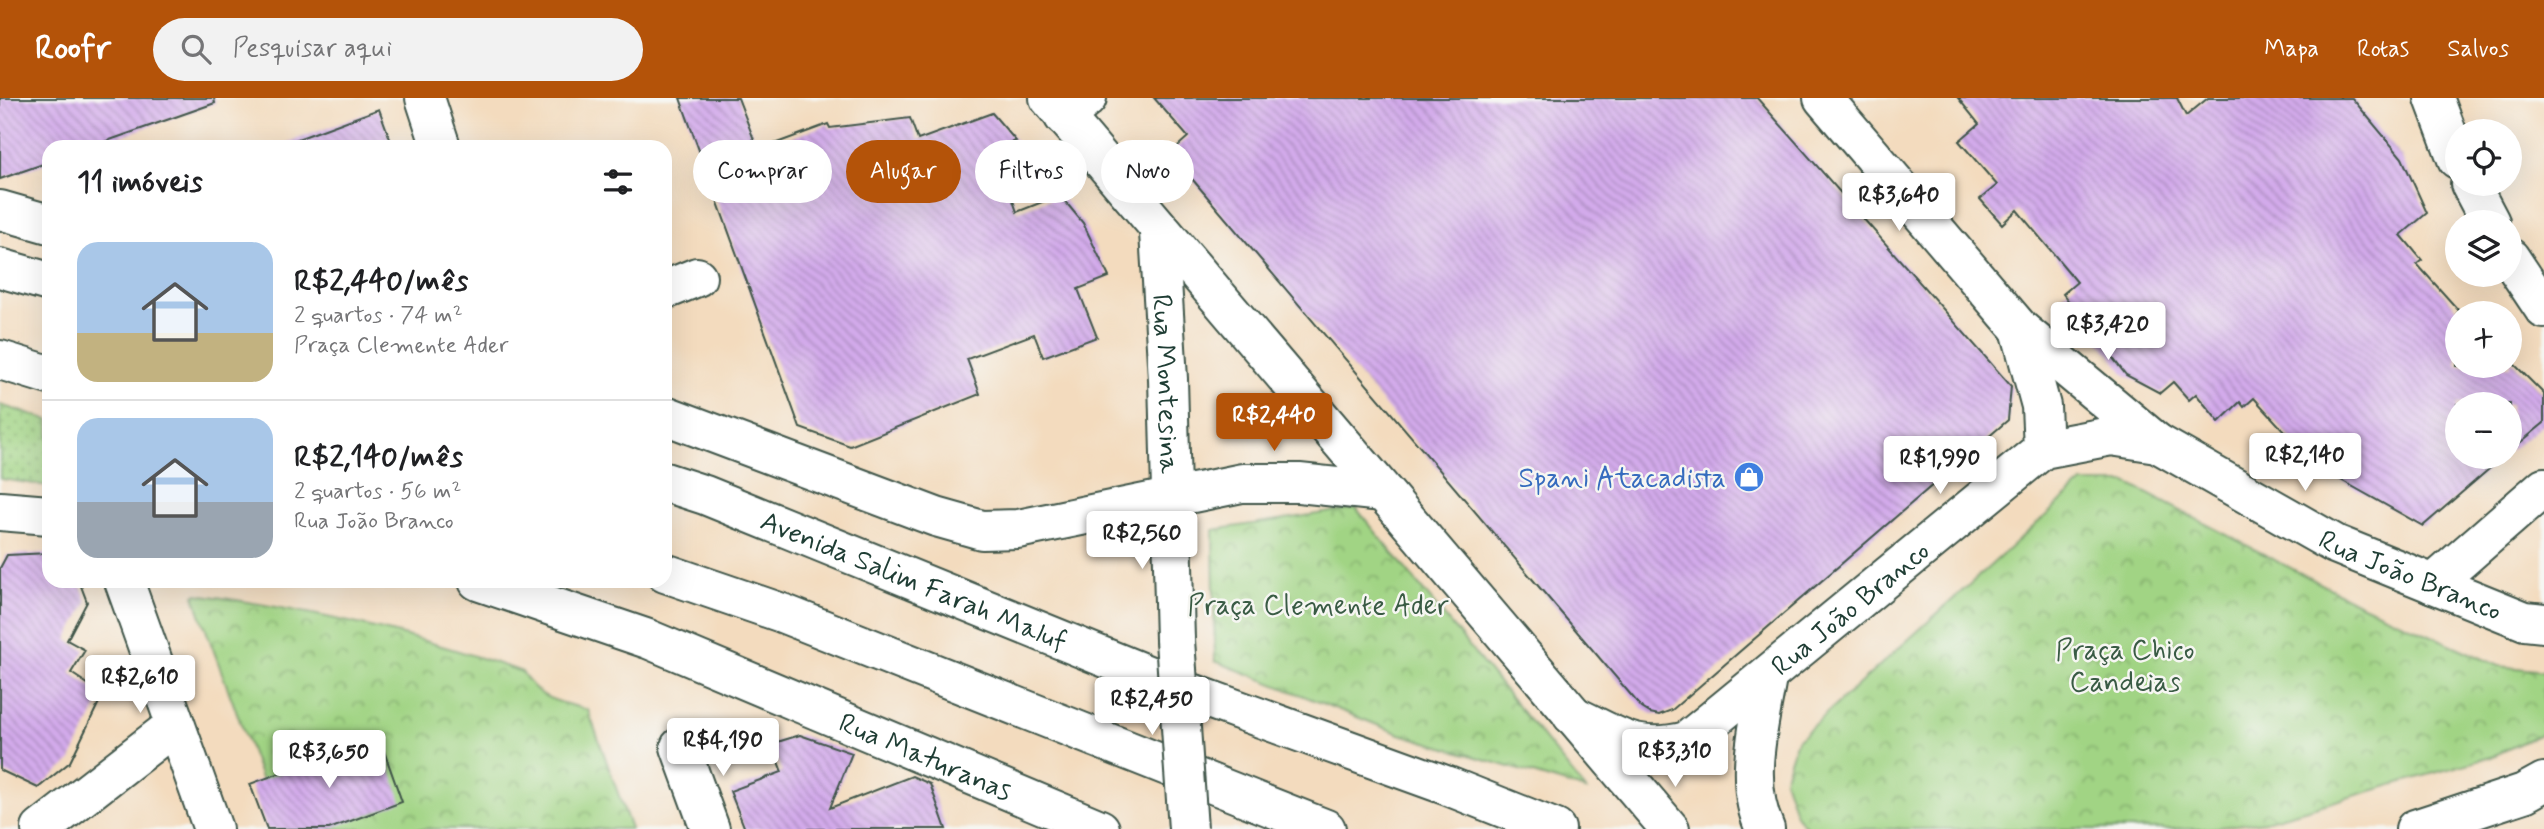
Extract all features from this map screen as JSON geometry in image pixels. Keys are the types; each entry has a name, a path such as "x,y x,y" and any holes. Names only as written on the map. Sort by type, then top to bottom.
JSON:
{"main road":[{"path":"425,98 439,140"},
{"path":"1823,98 2020,329 2157,443"},
{"path":"2434,98 2445,127"},
{"path":"1067,104 1159,232 1670,829"},
{"path":"0,210 42,222"},
{"name":"Rua Montesina","path":"1159,232 1168,379 1169,499 1175,640 1188,829"},
{"path":"0,268 42,280"},
{"path":"2522,276 2544,309"},
{"path":"2020,329 2035,376 2041,406 2043,449"},
{"path":"0,360 42,373"},
{"path":"672,418 936,517 982,530 1018,529 1242,483 1299,483 1382,492"},
{"name":"Rua João Branco","path":"1572,715 1636,745 1658,748 1687,741 2043,449 2111,436 2157,443 2335,544 2525,621 2544,624"},
{"name":"Avenida Salim Farah Maluf","path":"672,484 705,495 1192,693 1448,786 1556,829"},
{"path":"2433,584 2544,487"},
{"path":"0,512 42,514"},
{"path":"672,575 782,613 1326,829"},
{"path":"126,588 213,829"},
{"name":"Rua Maturanas","path":"499,588 648,639 1100,829"},
{"path":"1765,829 1757,795 1754,758 1767,678"},
{"path":"41,829 175,725"},
{"path":"681,747 710,829"},
{"path":"2415,829 2524,793 2544,782"}],"green space":[{"path":"0,405 42,418 42,485 0,479"},
{"name":"Praça Chico Candeias","path":"2082,483 2127,483 2358,603 2499,666 2544,671 2544,732 2491,757 2265,821 2208,829 1808,829 1796,815 1784,779 1797,740"},
{"name":"Praça Clemente Ader","path":"1356,508 1586,790 1400,734 1215,661 1213,530"},
{"path":"194,595 362,625 442,646 522,672 543,695 588,710 631,829 280,829 199,611"}],"building":[{"path":"0,98 214,98 215,103 110,140 42,140 42,164 0,179"},
{"path":"680,98 738,98 754,140 695,140"},
{"path":"1154,98 1757,98 2011,386 2008,420 1672,710 1659,715 1650,713 1642,708 1194,181 1194,140 1185,140 1188,137"},
{"path":"1958,98 2177,98 2186,116 2208,98 2352,98 2402,158 2427,213 2401,235 2422,260 2417,264 2450,301 2445,301 2445,378 2522,378 2522,372 2544,394 2544,423 2522,441 2522,392 2445,392 2445,469 2489,469 2423,526 2316,466 2254,398 2244,407 2240,402 2219,422 2196,394 2189,400 2173,382 2160,393 2126,375 2063,294 2077,282 2017,210 2002,224 1980,199 1997,185 1959,141 1979,124"},
{"path":"379,109 390,140 295,140"},
{"path":"992,113 1015,140 975,140 975,203 1014,203 1017,212 1040,203 1067,203 1083,223 1109,277 1078,289 1097,337 1043,357 1034,334 967,359 980,394 850,446 800,428 718,203 832,203 832,140 785,140 828,124 830,128 910,118 918,140"},
{"path":"42,553 42,588 82,588 87,602 67,640 85,650 71,673 103,694 70,762 38,788 0,770 0,568 7,555"},
{"path":"800,735 852,753 830,808 912,776 930,784 946,829 745,829 730,791 782,772 771,744"},
{"path":"379,737 402,802 329,829 267,829 250,784"}],"place":[{"name":"Spani Atacadista","path":"1749,477"}]}
